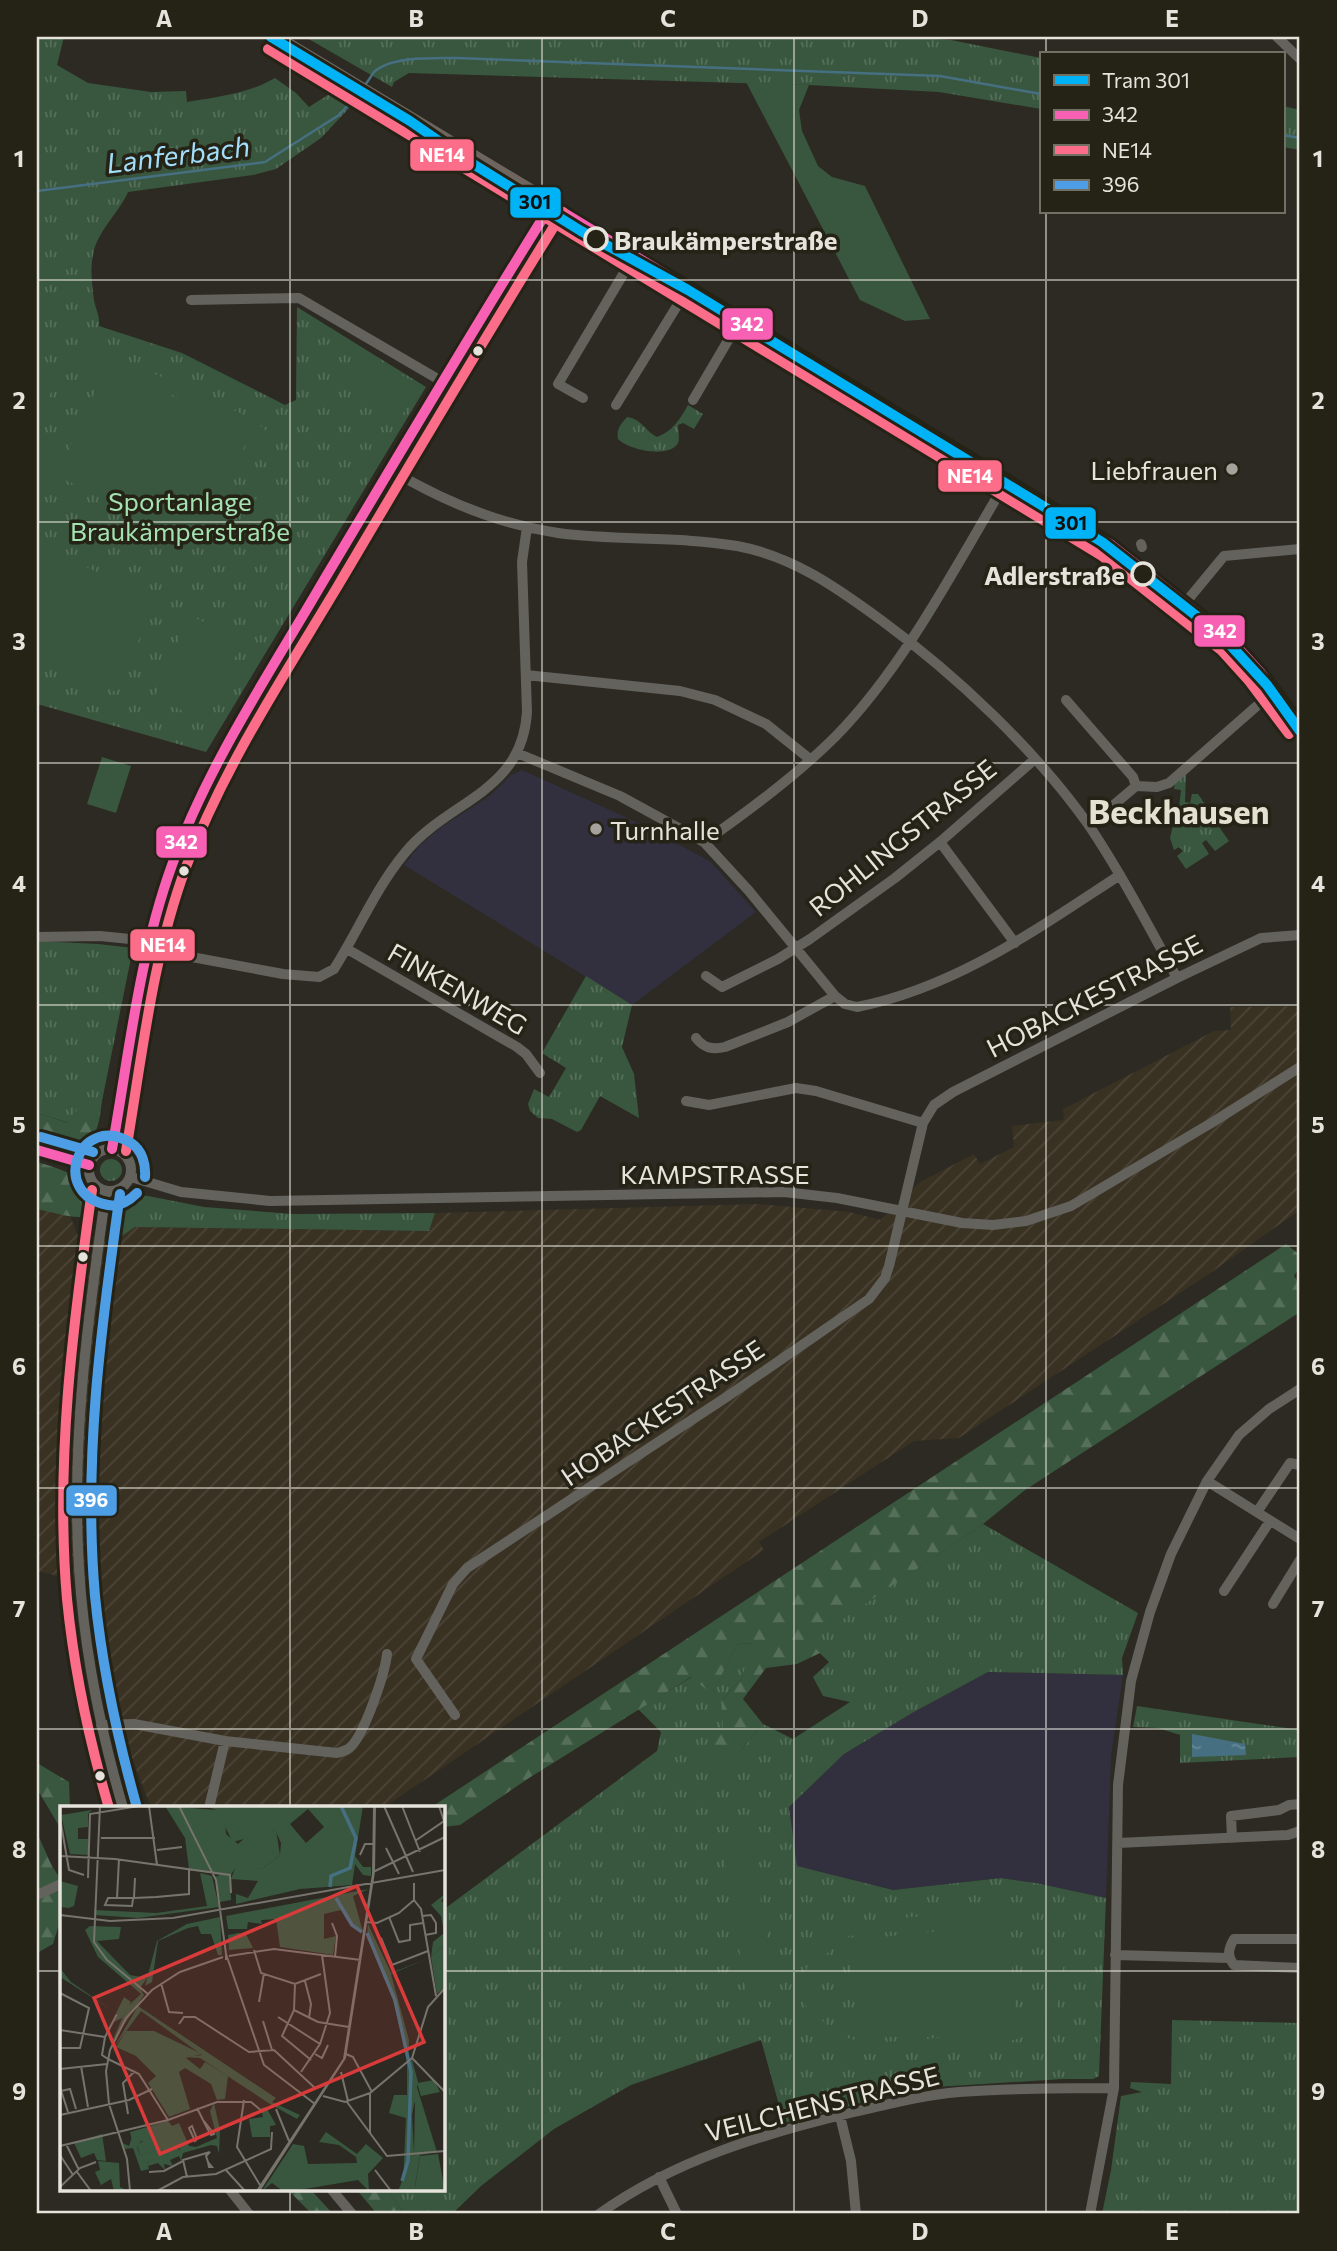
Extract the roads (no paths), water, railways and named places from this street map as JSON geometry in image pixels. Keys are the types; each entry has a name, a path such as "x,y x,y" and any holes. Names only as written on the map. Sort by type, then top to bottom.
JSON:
{"main road":[{"path":"275,37 293,41 345,79 1110,544 1231,640 1275,690 1300,726"}],"street":[{"path":"1277,37 1300,59"},
{"path":"112,1149 160,904 180,844 220,757 551,205"},
{"path":"583,398 558,384 634,256"},
{"path":"616,405 688,288"},
{"path":"191,300 299,298 443,382"},
{"path":"693,400 740,320"},
{"path":"391,470 454,503 527,527 559,533 722,544 756,550 804,569 839,590 909,640 970,692 1035,759 1088,826 1120,875 1177,978"},
{"path":"704,842 811,760 864,704 909,640 1007,480"},
{"path":"37,937 100,936 260,971 310,977 327,974 334,969 393,867 406,851 420,836 488,789 505,772 517,753 526,723 522,562 527,527"},
{"path":"1186,602 1224,556 1300,549"},
{"path":"526,675 680,691 715,700 766,724 811,760"},
{"path":"1088,826 1136,786 1157,787 1169,783 1275,690"},
{"path":"1066,700 1133,777 1136,786"},
{"path":"517,753 620,796 704,842 835,996 845,1004 857,1007 935,983 1015,943 1120,875"},
{"name":"ROHLINGSTRASSE","path":"706,976 722,987 778,959 810,939 940,842 1035,759"},
{"path":"940,842 1015,943"},
{"name":"HOBACKESTRASSE","path":"454,1715 416,1659 453,1584 467,1568 728,1396 869,1299 885,1279 890,1266 923,1123 934,1105 953,1092 1261,938 1300,935"},
{"name":"FINKENWEG","path":"346,949 517,1047 526,1054 540,1073"},
{"path":"696,1038 703,1046 715,1049 725,1047 788,1021 835,996"},
{"name":"KAMPSTRASSE","path":"131,1177 181,1192 270,1201 784,1192 837,1198 962,1223 993,1225 1026,1222 1071,1206 1103,1188 1300,1067"},
{"path":"686,1101 709,1105 796,1088 816,1091 923,1123"},
{"path":"112,1149 122,1152 130,1162 131,1177 127,1185 119,1190 106,1192 93,1183 89,1165 100,1152 112,1149"},
{"path":"37,1150 89,1165"},
{"path":"106,1192 86,1348 77,1499 79,1570 85,1635 101,1725 122,1806"},
{"path":"1090,2214 1114,2088 1118,1785 1131,1681 1150,1612 1171,1553 1206,1480 1239,1435 1269,1409 1300,1389"},
{"path":"1257,1512 1290,1463 1300,1465"},
{"path":"1206,1480 1300,1539"},
{"path":"1224,1591 1270,1521"},
{"path":"1273,1604 1300,1560"},
{"path":"101,1725 134,1724 225,1741 337,1753 349,1749 360,1734 386,1671 387,1654"},
{"path":"209,1806 225,1741"},
{"path":"1232,1838 1231,1816 1279,1810 1300,1804"},
{"path":"1118,1843 1288,1835 1300,1831"},
{"path":"37,1895 60,1884"},
{"path":"1300,1939 1234,1939 1229,1947 1229,1958 1234,1965 1300,1968"},
{"path":"1115,1955 1229,1958"},
{"name":"VEILCHENSTRASSE","path":"599,2214 694,2159 766,2135 840,2116 956,2092 1114,2088"},
{"path":"840,2116 851,2161 856,2214"},
{"path":"659,2178 677,2214"},
{"path":"232,2192 249,2214"},
{"path":"334,2192 352,2214"}],"water":[{"path":"1192,1734 1245,1744 1246,1755 1192,1757"}],"waterway":[{"name":"Lanferbach","path":"364,86 374,72 391,63 413,59 456,58 940,76 1040,94"},
{"name":"Lanferbach","path":"37,191 265,162 339,115 358,94"},
{"name":"Lanferbach","path":"1284,135 1300,138"}],"tram line":[{"name":"301","path":"271,37 410,121 465,159 581,231 688,290 1102,542 1222,636 1267,685 1300,731"}],"place":[{"name":"Braukämperstraße","path":"596,239"},
{"name":"Liebfrauen","path":"1232,469"},
{"name":"Adlerstraße","path":"1143,574"},
{"name":"Turnhalle","path":"596,829"}],"district":[{"name":"Beckhausen","path":"1179,810"}],"park label":[{"name":"Sportanlage Braukämperstraße","path":"180,515"}]}
